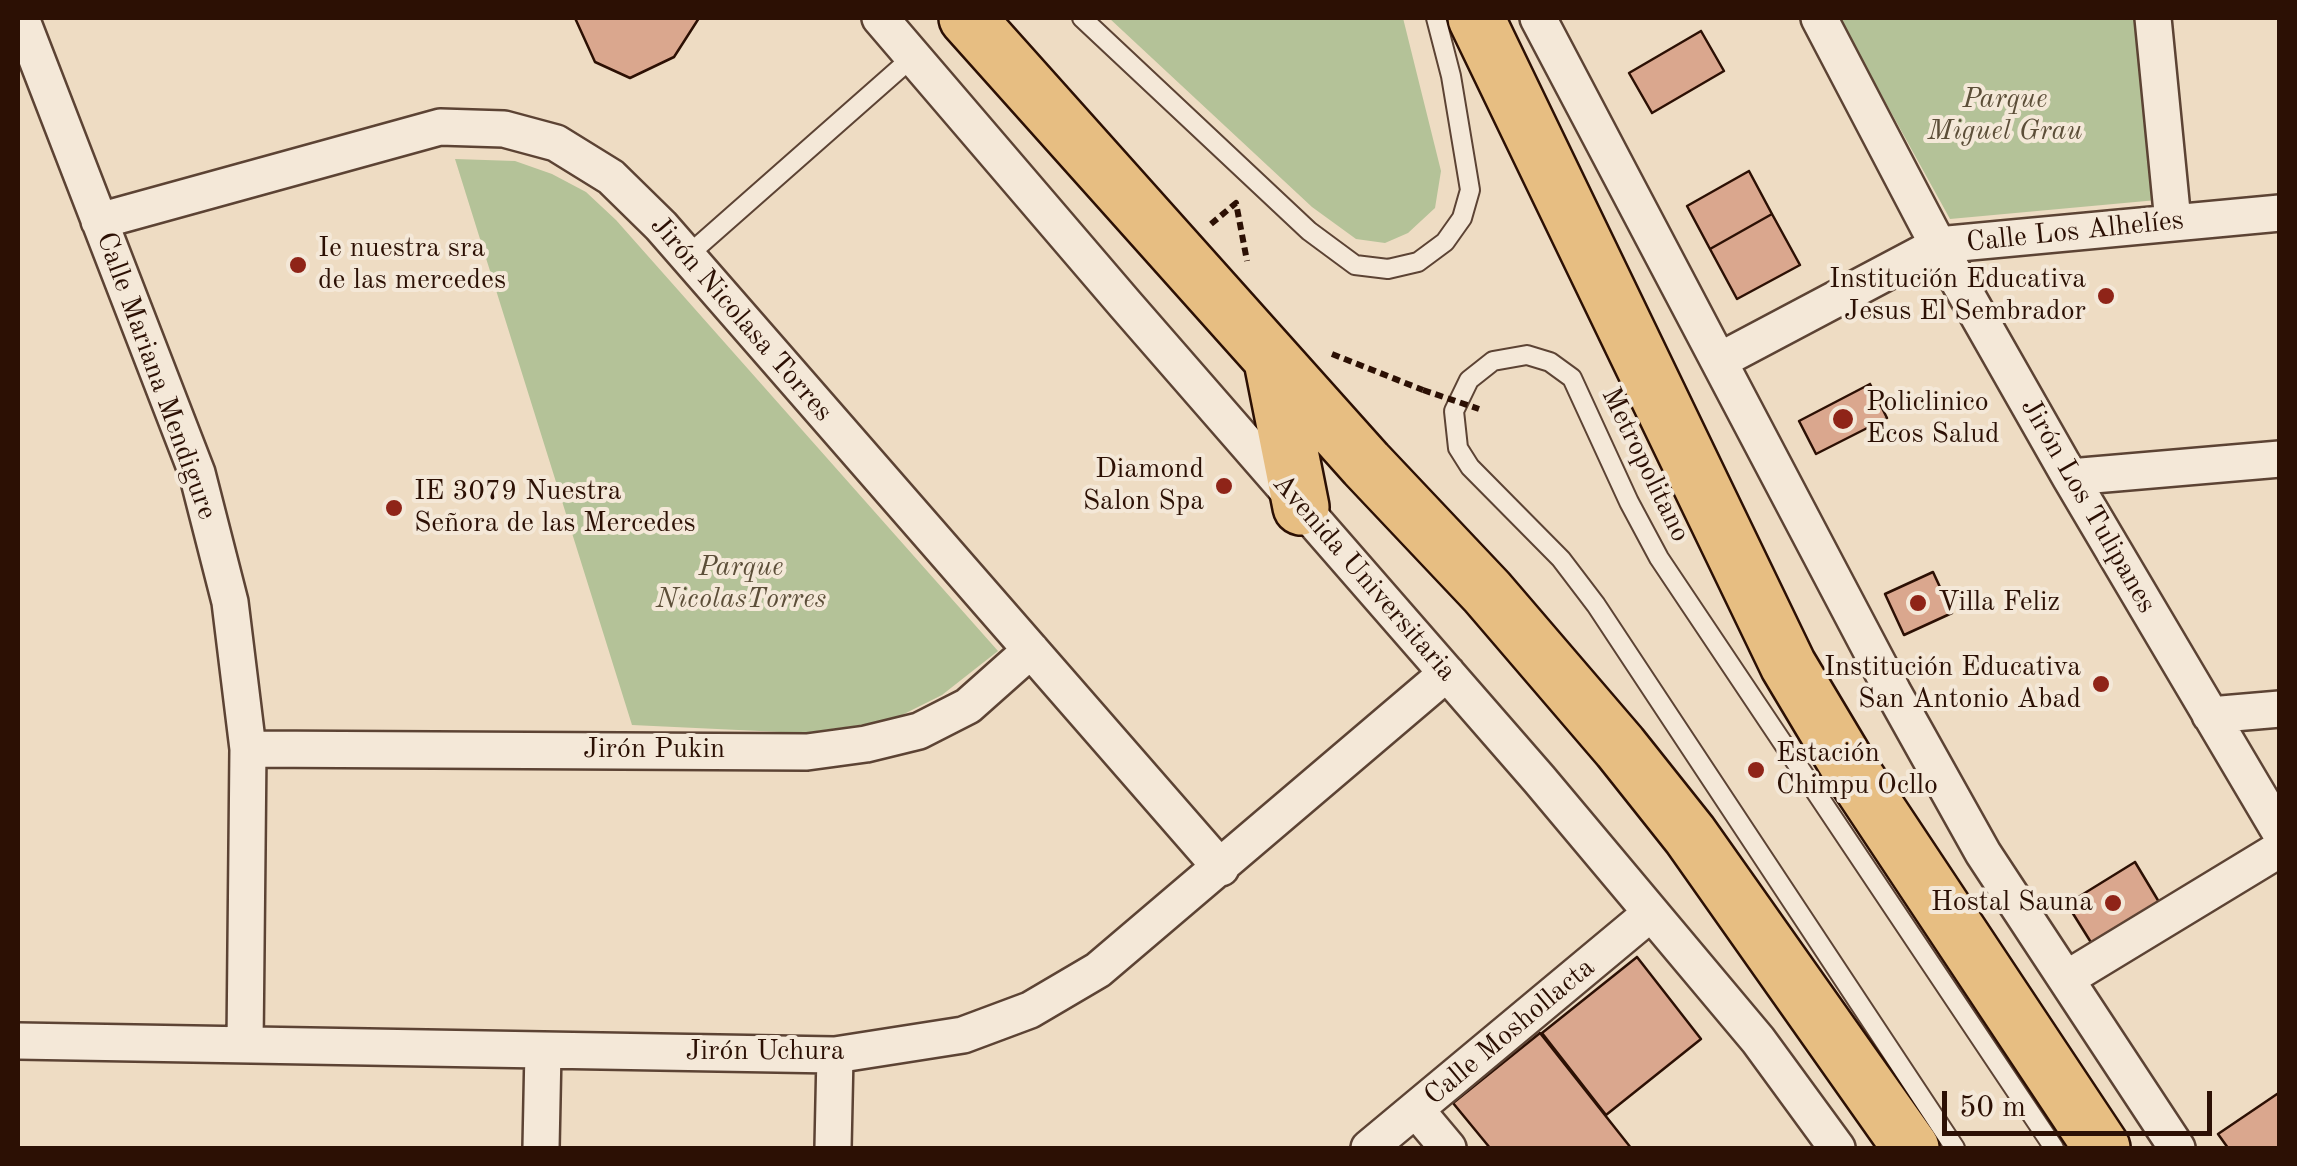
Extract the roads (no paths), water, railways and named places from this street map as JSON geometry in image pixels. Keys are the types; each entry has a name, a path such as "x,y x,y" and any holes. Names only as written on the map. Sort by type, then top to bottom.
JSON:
{"main road":[{"path":"967,18 1487,592 1632,762 1690,835 1911,1148"},
{"path":"1476,18 1788,665 1849,767 2102,1148"},
{"path":"1272,358 1300,506"}],"street":[{"name":"Calle Mariana Mendigure","path":"22,18 198,473 230,602 248,749 245,1045"},
{"name":"Avenida Universitaria","path":"880,18 1651,913 1758,1040 1837,1148"},
{"path":"1538,18 1983,853 2178,1148"},
{"name":"Jirón Los Tulipanes","path":"1819,18 1938,245 2280,832"},
{"path":"2152,18 2173,222"},
{"name":"Jirón Nicolasa Torres","path":"99,221 440,127 504,128 556,144 611,178 687,256 1221,868"},
{"name":"Calle Los Alhelíes","path":"1718,361 1938,245 2280,213"},
{"path":"2070,476 2280,458"},
{"name":"Jirón Pukin","path":"248,749 806,752 866,744 919,731 968,706 1031,650"},
{"name":"Jirón Uchura","path":"18,1041 835,1055 963,1035 1030,1010 1098,970 1447,673"},
{"path":"2210,714 2280,709"},
{"path":"2066,979 2280,849"},
{"name":"Calle Moshollacta","path":"1369,1148 1651,913"},
{"path":"540,1148 543,1050"},
{"path":"833,1148 835,1055"},
{"path":"1417,1111 1448,1148"}],"lane":[{"path":"1082,18 1309,231 1355,265 1388,269 1418,262 1445,242 1462,218 1470,190 1452,76 1436,18"},
{"path":"687,256 915,55"},
{"name":"Metropolitano","path":"1955,1148 1596,605 1561,559 1470,467 1458,448 1454,411 1468,380 1493,361 1527,355 1550,362 1572,378 1629,502 1660,558 2054,1148"}],"place":[{"name":"Ie nuestra sra de las mercedes","path":"298,265"},
{"name":"Institución Educativa Jesus El Sembrador","path":"2106,296"},
{"name":"Policlinico Ecos Salud","path":"1843,419"},
{"name":"Diamond Salon Spa","path":"1224,486"},
{"name":"IE 3079 Nuestra Señora de las Mercedes","path":"394,508"},
{"name":"Villa Feliz","path":"1918,603"},
{"name":"Institución Educativa San Antonio Abad","path":"2101,684"},
{"name":"Estación Chimpu Ocllo","path":"1756,770"},
{"name":"Hostal Sauna","path":"2113,903"}],"park label":[{"name":"Parque Miguel Grau","path":"2005,116"},
{"name":"Parque NicolasTorres","path":"741,584"}]}
